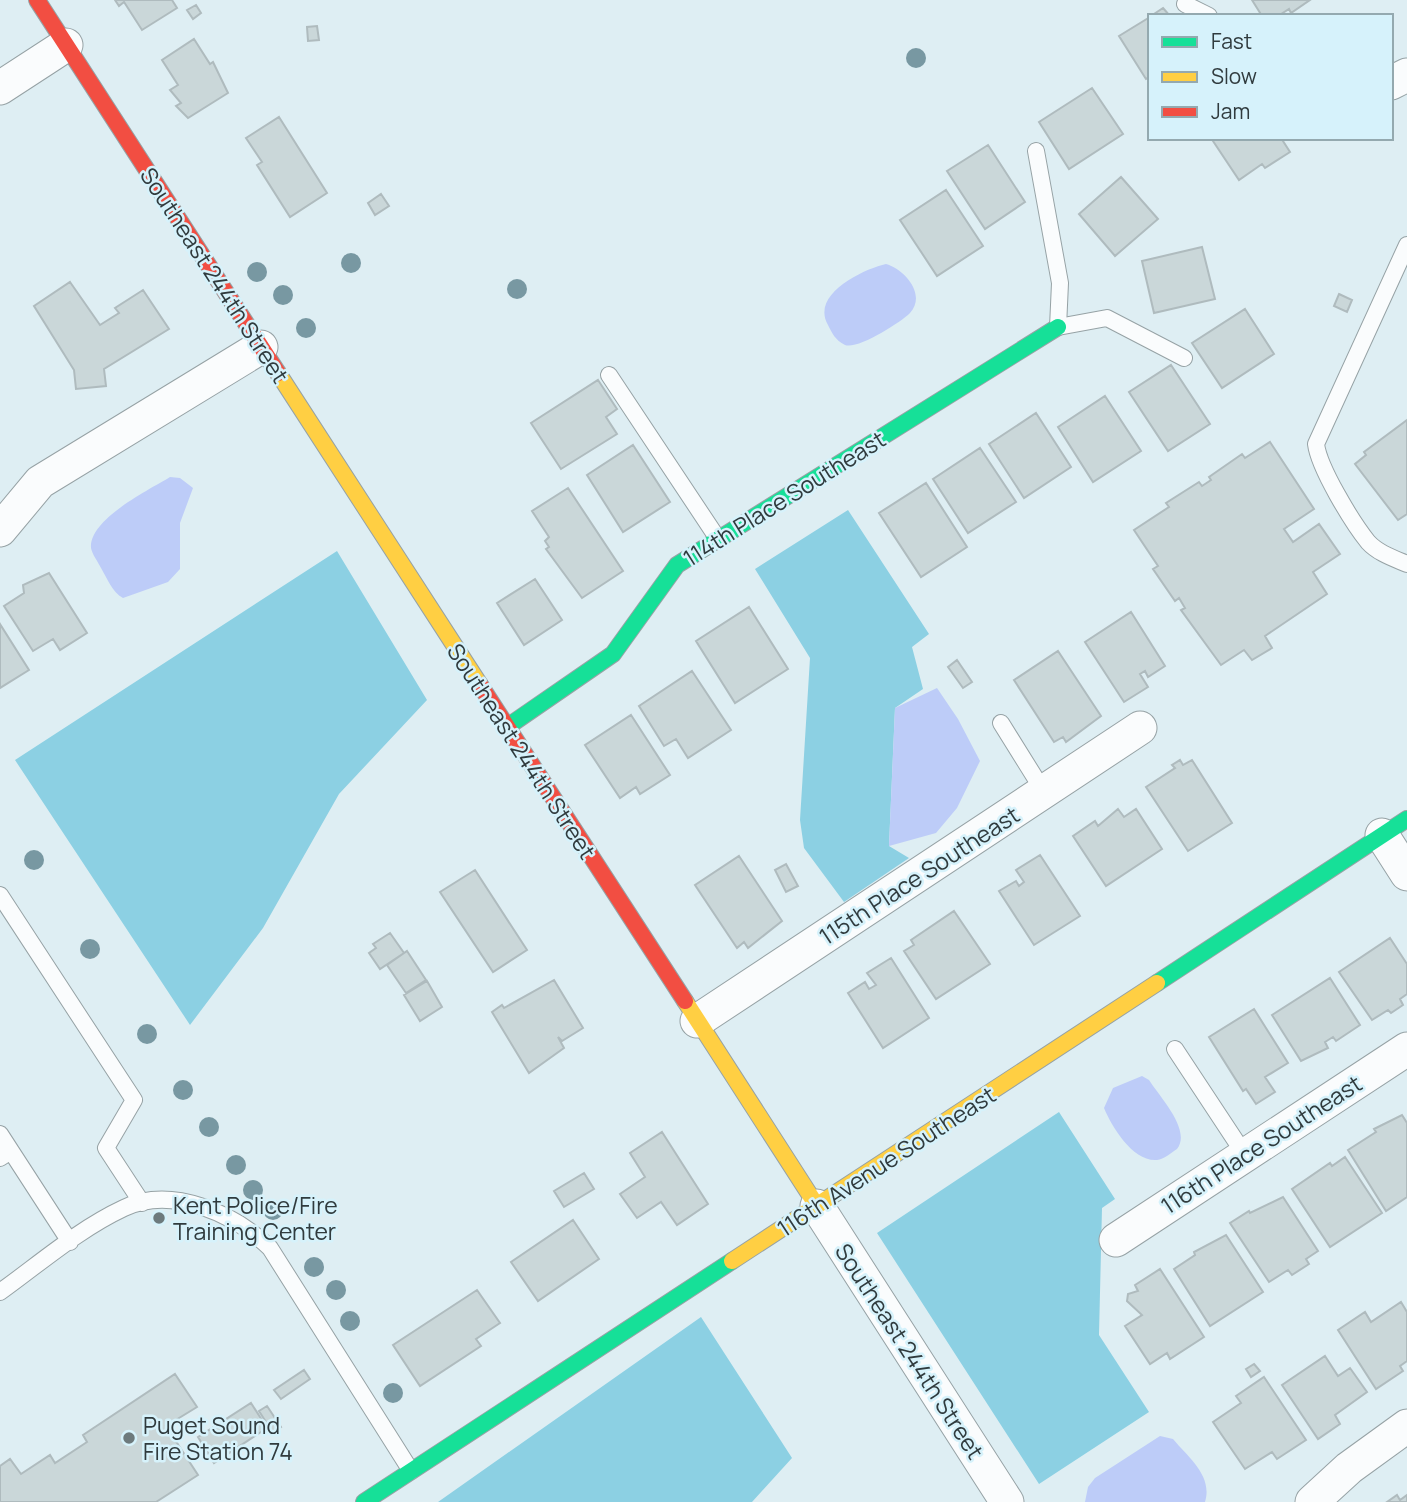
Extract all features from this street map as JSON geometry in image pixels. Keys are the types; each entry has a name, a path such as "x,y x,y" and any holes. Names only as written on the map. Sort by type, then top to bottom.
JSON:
{"street":[{"name":"Southeast 244th Street","path":"37,0 1007,1502"},
{"path":"0,88 66,45"},
{"name":"114th Place Southeast","path":"507,727 613,654 677,565 1058,327"},
{"path":"0,530 40,482 261,346"},
{"name":"115th Place Southeast","path":"697,1021 1140,728"},
{"path":"1394,827 1407,874"},
{"name":"116th Avenue Southeast","path":"364,1502 1394,827"},
{"name":"116th Place Southeast","path":"1116,1240 1407,1049"},
{"path":"1312,1502 1349,1468 1407,1426"}],"lane":[{"path":"1185,4 1205,14"},
{"path":"1036,151 1060,283 1058,327 1108,318 1184,358"},
{"path":"1407,245 1316,444 1318,461 1369,542 1386,555 1407,564"},
{"path":"609,375 718,540"},
{"path":"1001,723 1044,792"},
{"path":"0,895 134,1100 106,1148 142,1203"},
{"path":"1175,1049 1245,1155"},
{"path":"0,1134 5,1155 70,1242"},
{"path":"0,1292 125,1207 142,1203 191,1203 249,1227 270,1248 411,1471"}],"shaded area":[{"path":"886,264 900,271 911,283 915,290 915,306 905,317 878,335 859,344 845,345 836,339 828,325 824,314 826,303 833,293 853,277"},
{"path":"170,477 180,478 193,488 180,523 180,569 168,582 123,598 113,589 94,555 91,548 93,537 100,526 122,506"},
{"path":"848,510 929,634 912,647 923,689 895,708 889,846 909,858 844,902 804,848 800,820 810,658 755,569"},
{"path":"337,551 427,700 339,794 263,928 190,1025 15,760"},
{"path":"937,688 958,719 980,761 957,808 936,833 889,846 895,708"},
{"path":"1142,1076 1149,1080 1166,1104 1180,1132 1181,1141 1177,1149 1157,1160 1148,1159 1132,1149 1118,1133 1104,1108 1113,1088"},
{"path":"1059,1112 1115,1199 1102,1208 1099,1335 1149,1412 1039,1484 877,1233"},
{"path":"701,1317 792,1458 752,1502 438,1502"},
{"path":"1160,1436 1173,1439 1198,1468 1206,1484 1205,1502 1085,1502 1088,1487 1095,1478"}],"building":[{"path":"115,0 172,0 177,8 142,30 124,2 119,6"},
{"path":"1252,0 1310,0 1291,13 1289,9 1281,14 1261,14"},
{"path":"196,5 201,13 193,19 187,10"},
{"path":"1163,8 1168,14 1154,14"},
{"path":"1148,18 1148,78 1146,79 1119,36"},
{"path":"317,26 319,40 308,41 307,27"},
{"path":"194,39 210,64 213,62 228,93 188,118 176,106 181,103 170,90 178,85 162,60"},
{"path":"1092,88 1123,134 1069,169 1039,122"},
{"path":"279,117 327,193 290,217 257,165 262,162 246,138"},
{"path":"1212,140 1282,140 1290,152 1265,168 1262,164 1239,180"},
{"path":"988,145 1025,202 985,229 947,171"},
{"path":"1121,177 1158,219 1115,256 1079,214"},
{"path":"946,190 983,246 937,276 900,220"},
{"path":"381,194 389,206 375,215 368,203"},
{"path":"1202,247 1215,299 1154,313 1142,261"},
{"path":"70,282 100,325 119,313 115,308 143,290 169,329 104,369 106,386 76,389 74,370 34,306"},
{"path":"1339,294 1352,300 1347,312 1334,306"},
{"path":"1245,309 1274,354 1222,388 1192,343"},
{"path":"1171,365 1210,424 1168,451 1129,392"},
{"path":"598,380 617,409 606,417 617,434 561,469 531,423"},
{"path":"1105,396 1141,451 1093,482 1058,427"},
{"path":"1036,413 1071,467 1024,498 989,444"},
{"path":"1407,420 1407,514 1398,520 1355,464 1366,455 1364,452"},
{"path":"1270,442 1314,509 1284,529 1293,542 1319,524 1340,554 1313,572 1327,594 1265,636 1272,648 1252,660 1244,650 1221,665 1181,610 1185,608 1179,598 1175,601 1153,569 1158,566 1134,530 1169,507 1166,503 1199,482 1202,486 1211,480 1209,477 1242,454 1245,458"},
{"path":"633,445 670,502 623,532 587,475"},
{"path":"980,448 1016,502 968,533 933,479"},
{"path":"926,483 967,547 921,577 879,513"},
{"path":"568,488 623,571 582,598 546,549 549,547 545,541 549,537 532,511"},
{"path":"49,573 87,633 60,650 53,639 33,651 4,606 24,593 23,585"},
{"path":"535,579 562,620 524,645 497,603"},
{"path":"749,607 788,669 735,703 696,641"},
{"path":"1131,612 1165,666 1148,677 1145,671 1140,674 1148,687 1124,702 1085,642"},
{"path":"0,624 29,670 0,688"},
{"path":"1058,651 1101,716 1066,742 1063,737 1054,742 1014,680"},
{"path":"957,660 972,682 963,688 948,667"},
{"path":"692,671 731,730 688,758 676,739 664,746 639,706"},
{"path":"631,715 670,775 640,794 636,787 620,798 585,745"},
{"path":"1180,760 1183,765 1192,760 1232,823 1188,851 1146,787 1175,768 1172,765"},
{"path":"1118,809 1124,817 1136,809 1162,849 1106,886 1073,836 1095,821 1098,826"},
{"path":"1040,855 1080,916 1034,945 999,891 1016,881 1019,886 1024,882 1016,870"},
{"path":"739,856 782,921 748,948 744,942 737,948 695,885"},
{"path":"786,864 798,886 786,892 775,870"},
{"path":"475,870 527,950 493,972 440,892"},
{"path":"954,911 990,964 936,999 904,951 914,945 911,940"},
{"path":"390,933 404,953 380,969 369,953 376,948 373,944"},
{"path":"1390,938 1407,964 1407,994 1400,999 1403,1005 1372,1020 1339,972"},
{"path":"407,951 426,980 406,993 387,965"},
{"path":"891,958 929,1018 883,1048 848,993 865,982 869,989 876,985 867,973"},
{"path":"1330,978 1360,1025 1336,1041 1333,1037 1325,1042 1328,1048 1301,1061 1272,1015"},
{"path":"554,980 583,1028 562,1041 558,1037 564,1048 529,1073 492,1012"},
{"path":"427,981 442,1007 420,1021 404,995"},
{"path":"1254,1009 1288,1063 1265,1077 1275,1092 1256,1104 1246,1089 1243,1091 1209,1037"},
{"path":"1402,1115 1407,1123 1407,1197 1386,1211 1348,1150 1376,1132 1374,1129"},
{"path":"662,1132 708,1204 677,1225 661,1202 637,1218 620,1194 645,1177 630,1153"},
{"path":"1345,1157 1382,1213 1330,1247 1292,1189 1330,1163 1332,1166"},
{"path":"584,1173 594,1189 564,1207 554,1191"},
{"path":"1283,1197 1318,1251 1306,1259 1309,1264 1292,1275 1288,1270 1269,1282 1230,1223 1249,1211 1250,1213"},
{"path":"573,1220 599,1259 538,1301 511,1262"},
{"path":"1226,1235 1263,1292 1210,1326 1174,1269 1195,1255 1194,1252"},
{"path":"1160,1269 1204,1337 1170,1359 1167,1353 1150,1364 1125,1326 1142,1315 1127,1301 1128,1294 1138,1291 1135,1285"},
{"path":"477,1290 500,1323 476,1339 481,1346 420,1386 393,1345"},
{"path":"1401,1302 1407,1312 1407,1361 1400,1366 1403,1371 1376,1389 1338,1330 1365,1312 1371,1322"},
{"path":"1325,1356 1338,1376 1350,1368 1367,1392 1335,1415 1340,1424 1318,1439 1282,1385"},
{"path":"1254,1364 1260,1371 1251,1377 1246,1369"},
{"path":"304,1370 310,1379 281,1399 274,1390"},
{"name":"Puget Sound Fire Station 74","path":"175,1374 197,1407 166,1426 198,1475 156,1502 0,1502 0,1466 10,1459 21,1474 50,1455 55,1463 87,1442 83,1435"},
{"path":"1264,1377 1306,1440 1277,1459 1272,1452 1245,1469 1213,1422 1241,1403 1236,1396"},
{"path":"251,1403 267,1428 214,1463 198,1437"},
{"path":"267,1406 281,1427 273,1433 259,1411"},
{"path":"1397,1495 1400,1500 1407,1495 1407,1502 1387,1502"}],"traffic: fast":[{"path":"507,727 613,654 677,565 1058,327"},
{"path":"1157,983 1407,819"},
{"path":"364,1502 732,1261"}],"traffic: slow":[{"path":"278,373 480,685"},
{"path":"732,1261 1157,983"},
{"path":"685,1001 817,1206"}],"traffic: jam":[{"path":"37,0 278,373"},
{"path":"480,685 685,1001"}],"place":[{"name":"Kent Police/Fire Training Center","path":"159,1218"},
{"name":"Puget Sound Fire Station 74","path":"129,1438"}]}
